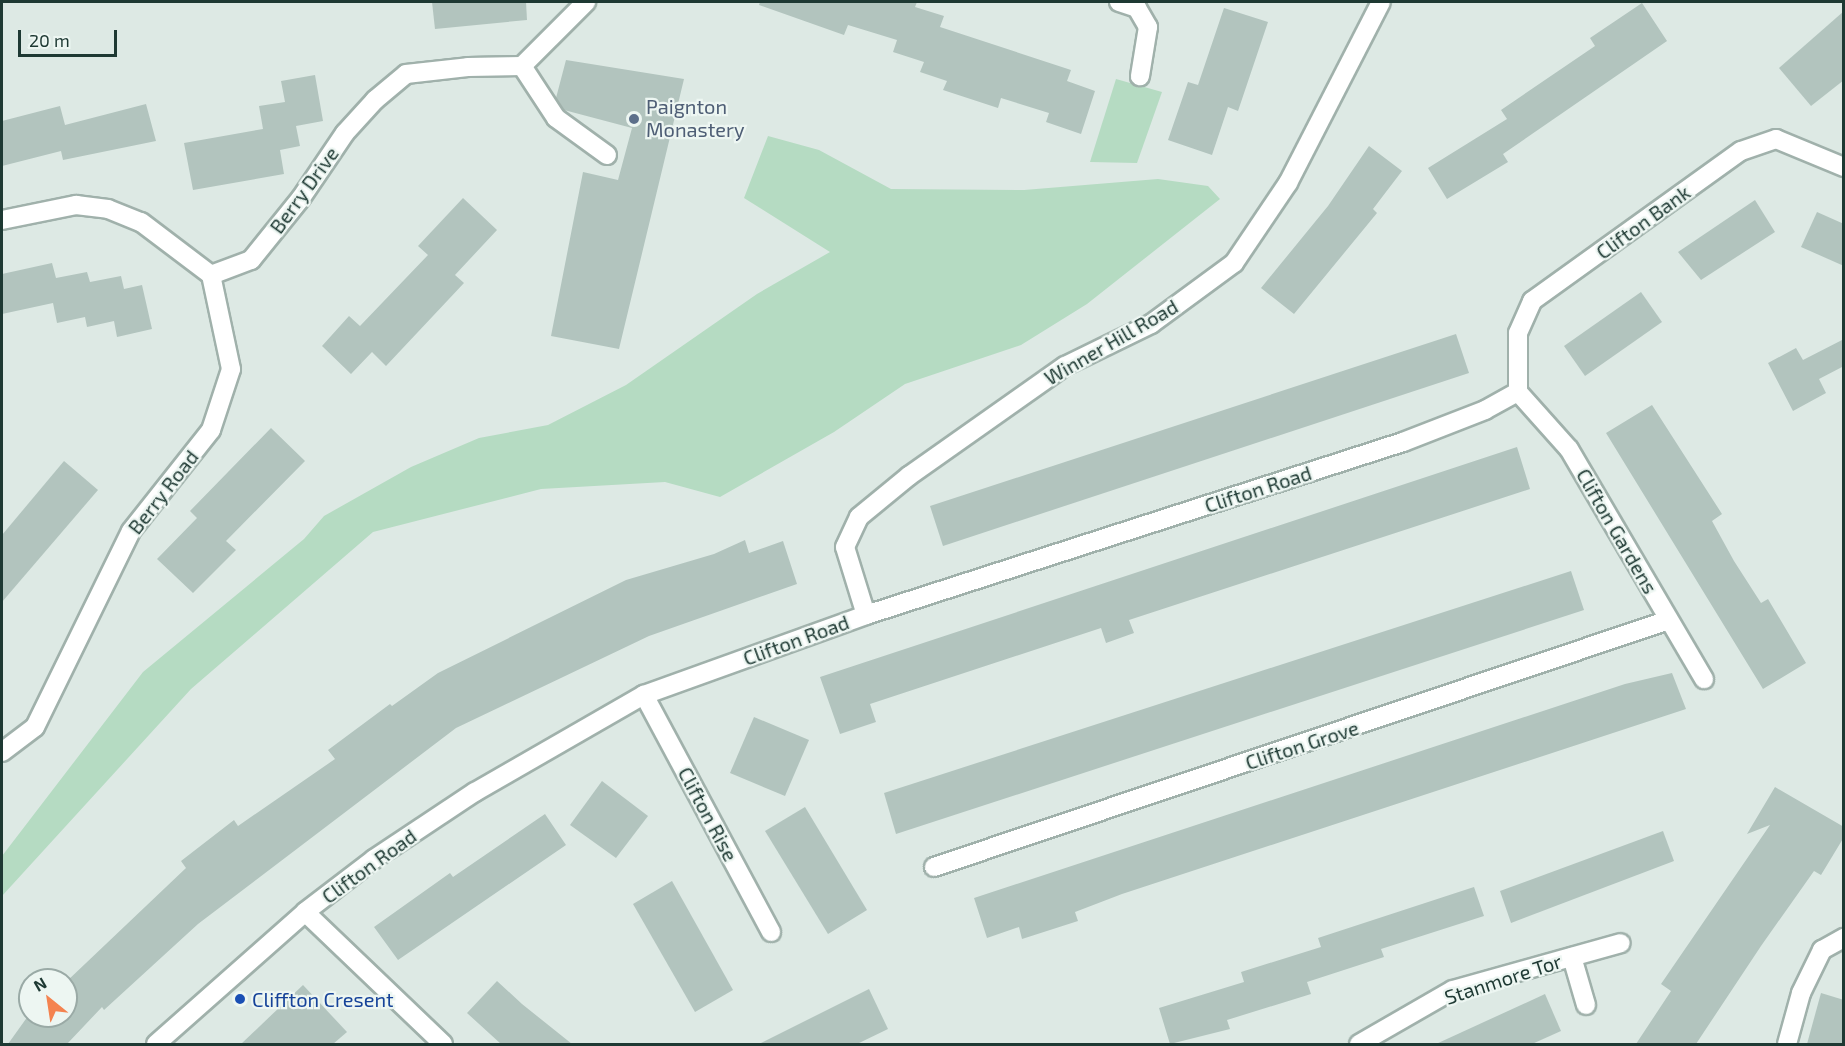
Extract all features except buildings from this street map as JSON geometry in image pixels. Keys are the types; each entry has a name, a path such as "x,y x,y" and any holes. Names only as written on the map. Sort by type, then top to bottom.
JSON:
{"street":[{"path":"586,2 522,66 556,118 607,155"},
{"path":"1119,2 1137,8 1148,27 1140,76"},
{"name":"Winner Hill Road","path":"866,615 846,547 859,517 909,476 1065,366 1151,324 1234,263 1288,183 1381,2"},
{"name":"Berry Drive","path":"211,275 251,260 345,134 375,100 406,74 468,67 522,66"},
{"name":"Clifton Bank","path":"1518,392 1518,333 1532,301 1741,152 1776,139 1844,167"},
{"path":"2,220 76,206 108,209 141,222 211,275"},
{"name":"Berry Road","path":"2,752 35,727 131,531 211,430 231,369 211,275"},
{"name":"Clifton Road","path":"156,1044 305,912 374,859 475,792 644,695 866,615 1403,442 1485,411 1518,392"},
{"name":"Clifton Gardens","path":"1518,392 1569,449 1704,679"},
{"name":"Clifton Grove","path":"934,867 1616,641 1669,620"},
{"name":"Clifton Rise","path":"644,695 771,932"},
{"path":"305,912 443,1044"},
{"path":"1787,1044 1801,993 1822,950 1844,938"},
{"name":"Stanmore Tor","path":"1359,1044 1453,990 1621,944"},
{"path":"1572,957 1586,1005"}],"green space":[{"path":"1116,79 1162,92 1137,163 1090,162"},
{"path":"768,136 819,150 891,189 1024,190 1158,179 1208,186 1220,199 1087,304 1021,345 905,384 834,432 720,497 665,482 541,489 373,532 191,689 2,896 2,856 143,672 304,539 324,516 411,467 479,438 548,425 626,385 757,294 830,252 744,198"}],"place":[{"name":"Paignton Monastery","path":"634,119"},
{"name":"Cliffton Cresent","path":"240,999"}]}
